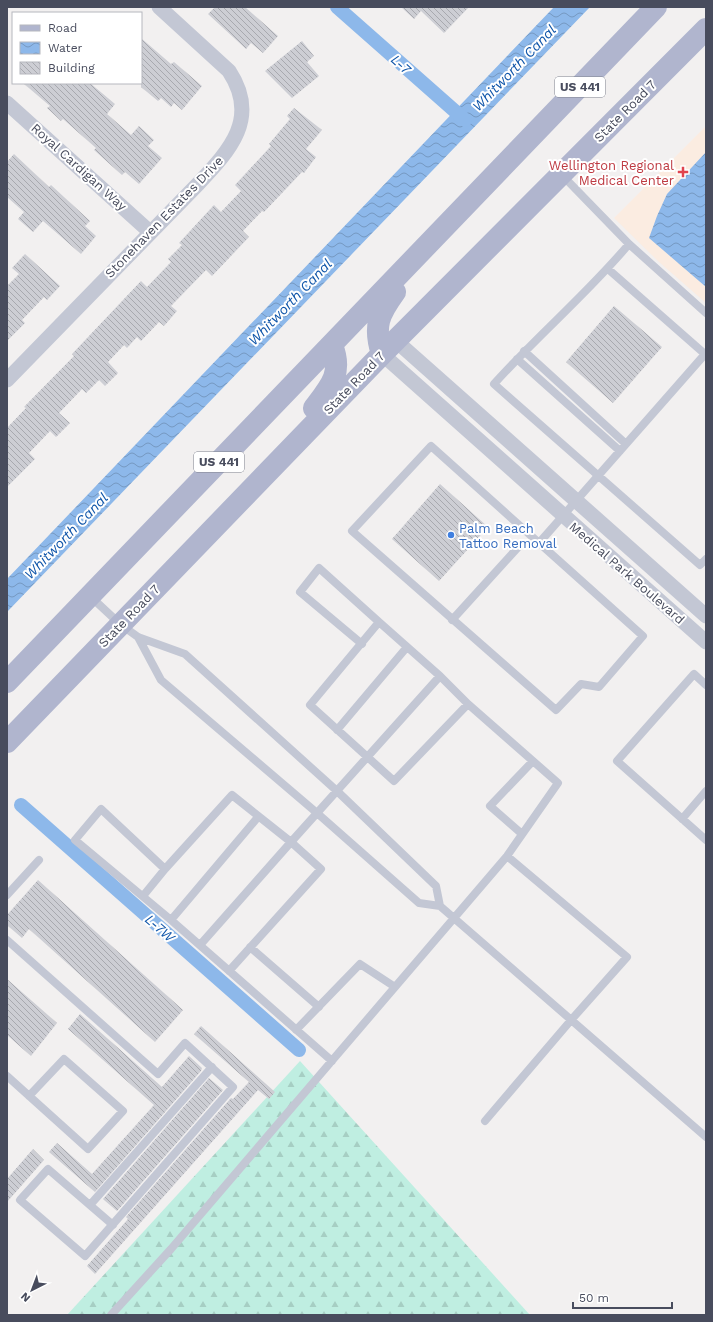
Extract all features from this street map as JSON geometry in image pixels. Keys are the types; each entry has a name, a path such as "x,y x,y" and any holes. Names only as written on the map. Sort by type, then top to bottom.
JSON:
{"main road":[{"name":"US 441","path":"7,682 656,7"},
{"name":"State Road 7","path":"7,742 388,347 706,29"},
{"path":"388,347 377,339 377,326 383,308 431,242"},
{"path":"257,484 329,389 337,372 337,358 332,345"}],"street":[{"name":"Stonehaven Estates Drive","path":"7,380 221,159 238,133 242,120 243,107 236,82 229,71 159,7"},
{"name":"Royal Cardigan Way","path":"7,103 150,232"},
{"name":"Medical Park Boulevard","path":"388,347 472,409 575,501 700,619 706,642"},
{"name":"Medical Park Boulevard","path":"388,347 460,424 563,516 700,619"},
{"path":"460,424 472,409"}],"lane":[{"path":"561,174 629,244 706,313"},
{"path":"629,244 608,270 524,351 494,384 700,565 706,559"},
{"path":"452,620 521,544 539,543 706,354 608,270"},
{"path":"524,351 626,444"},
{"path":"516,359 620,451"},
{"path":"431,446 539,543 643,636 599,687 581,684 556,710 352,531 431,446"},
{"path":"111,1315 332,1061 506,856 558,783 468,704 440,676 319,568 300,592 362,644"},
{"path":"90,596 120,624 138,637 186,654 337,791 436,886 440,906 452,918 572,1019 706,1137"},
{"path":"379,622 310,705 337,730 394,781 468,704"},
{"path":"138,637 161,680 317,813 419,903 440,906"},
{"path":"337,730 407,647"},
{"path":"706,685 694,674 617,761 706,840"},
{"path":"200,945 440,676"},
{"path":"522,834 490,806 533,761"},
{"path":"682,819 706,791"},
{"path":"143,896 165,869 232,795 321,868 229,971"},
{"path":"165,869 101,809 75,840 171,920 332,1061"},
{"path":"171,920 258,817"},
{"path":"486,1121 572,1019 627,957 506,856"},
{"path":"7,895 39,860"},
{"path":"7,940 158,1074 185,1042 233,1087 113,1225 86,1256 20,1200 48,1169 113,1225"},
{"path":"250,947 319,1007"},
{"path":"296,1030 360,964 395,987"},
{"path":"7,1076 29,1096 88,1149 124,1111 64,1059 29,1096"},
{"path":"90,1205 212,1067"}],"shaded area":[{"name":"Wellington Regional Medical Center","path":"706,126 706,303 659,262 614,218"}],"green space":[{"path":"300,1061 530,1315 67,1315"}],"water":[{"name":"Whitworth Canal","path":"554,7 590,7 7,612 7,579"},
{"path":"706,152 706,287 649,238 667,194"}],"building":[{"path":"215,7 245,7 278,36 263,53 251,43 246,49 208,14"},
{"path":"401,7 469,7 444,33 421,11 414,19"},
{"path":"142,39 171,64 174,62 202,86 182,110 174,103 171,107 161,98 158,101 141,87"},
{"path":"302,41 314,56 307,62 319,76 292,98 265,71"},
{"path":"24,84 91,84 115,104 107,114 131,135 139,126 154,140 148,146 162,158 139,184 125,172 122,175 94,150 96,148 63,119 61,121 47,108 50,106"},
{"path":"294,108 322,130 306,149 316,157 304,173 302,172 264,212 262,211 243,231 249,237 212,276 206,270 171,306 177,311 164,326 159,322 141,341 137,337 127,348 124,345 108,362 118,373 105,386 99,380 86,393 82,389 59,413 70,423 56,437 50,431 29,453 35,459 7,487 7,428 26,408 24,407 74,356 72,354 141,281 147,287 171,262 168,259 182,245 179,243 214,205 221,212 241,191 235,185 271,146 269,144 290,119 287,116"},
{"path":"14,154 49,187 51,185 90,221 85,226 96,236 81,254 43,221 33,232 18,219 24,212 7,197 7,162"},
{"path":"25,254 60,286 47,300 44,297 22,320 25,323 7,341 7,286 19,274 12,268"},
{"path":"614,306 662,347 613,403 566,362"},
{"path":"440,484 488,527 439,581 392,539"},
{"path":"38,880 183,1010 155,1042 29,929 22,938 7,925 7,915"},
{"path":"7,979 57,1023 31,1056 7,1035"},
{"path":"80,1014 162,1087 189,1056 202,1068 201,1071 95,1192 49,1152 57,1143 92,1174 154,1105 68,1029"},
{"path":"201,1026 275,1092 269,1099 258,1090 95,1274 87,1266 128,1219 126,1217 231,1098 233,1099 249,1082 194,1034"},
{"path":"209,1078 223,1090 117,1211 103,1199"},
{"path":"33,1149 44,1160 7,1202 7,1179"}],"waterway":[{"name":"L-7","path":"337,7 465,120"},
{"name":"L-7W","path":"21,805 299,1050"}],"place":[{"name":"Wellington Regional Medical Center","path":"683,172"},
{"name":"Palm Beach Tattoo Removal","path":"451,535"}]}
